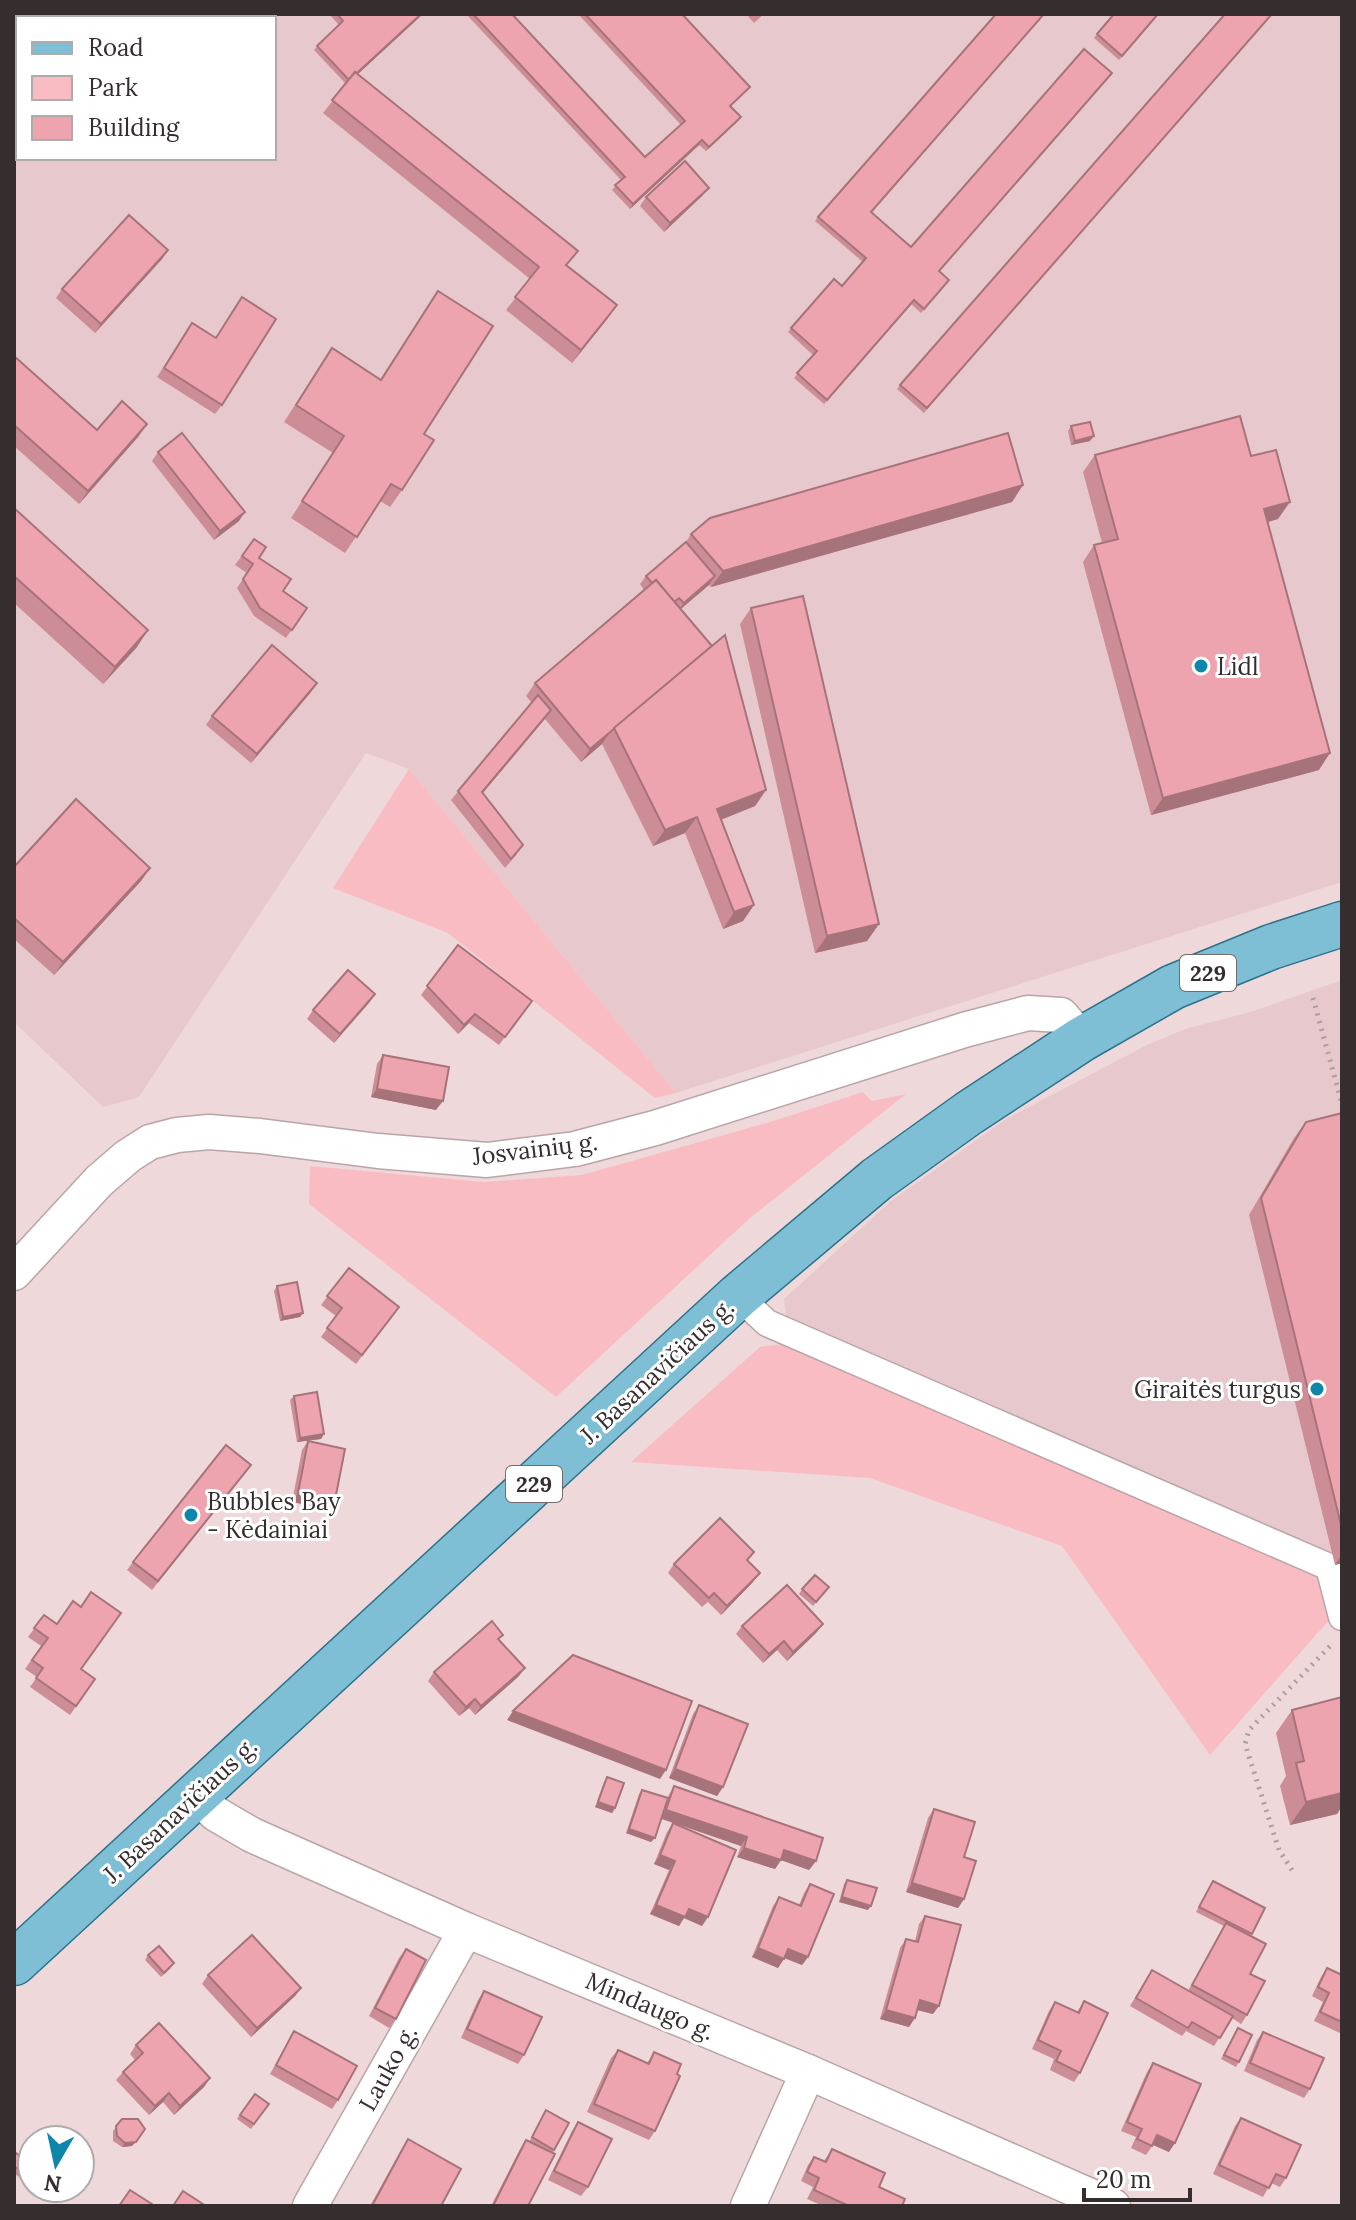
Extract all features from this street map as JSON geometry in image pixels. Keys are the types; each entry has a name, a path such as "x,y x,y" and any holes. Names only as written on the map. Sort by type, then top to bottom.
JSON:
{"main road":[{"name":"J. Basanavičiaus g.","path":"14,1963 738,1296 877,1179 969,1113 1082,1039 1173,987 1271,947 1342,924"}],"street":[{"name":"Josvainių g.","path":"14,1273 99,1181 128,1156 150,1142 177,1135 209,1132 260,1136 378,1151 487,1160 575,1149 655,1128 964,1030 1028,1013 1061,1015 1082,1039"},
{"path":"738,1296 767,1323 1329,1567 1342,1617"},
{"name":"Mindaugo g.","path":"195,1795 216,1814 252,1835 466,1930 808,2072 1113,2206"},
{"name":"Lauko g.","path":"310,2206 466,1930"},
{"path":"748,2206 808,2072"}],"path":[{"path":"1313,998 1342,1104"},
{"path":"1292,1870 1279,1850 1245,1744 1249,1730 1342,1634"}],"shaded area":[{"path":"14,14 1342,14 1342,882 676,1093 409,769 366,753 139,1097 103,1107 14,1022"},
{"path":"1342,980 1342,1615 789,1343 784,1299 891,1201 1006,1119 1147,1045 1185,1029 1254,1011"}],"green space":[{"path":"409,769 676,1093 655,1098 448,933 333,888"},
{"path":"863,1092 872,1101 906,1094 750,1218 556,1397 309,1204 310,1166 484,1182 582,1175 767,1123"},
{"path":"789,1343 1315,1569 1330,1619 1210,1755 1062,1546 870,1478 631,1462 760,1347"}],"building":[{"path":"337,14 421,14 349,80 317,46 343,21"},
{"path":"473,14 512,14 645,157 685,121 585,14 682,14 750,87 730,106 741,117 709,147 702,140 633,204 615,185 625,177"},
{"path":"996,14 1044,14 871,212 911,247 1084,49 1112,73 939,271 949,280 924,309 914,300 827,400 797,373 817,351 791,328 834,279 842,286 866,258 818,217"},
{"path":"1114,14 1158,14 1122,56 1097,34"},
{"path":"1225,14 1272,14 927,408 900,385"},
{"path":"355,72 578,251 566,265 617,305 581,350 515,297 539,267 332,100"},
{"path":"685,161 709,188 670,223 646,197"},
{"path":"129,215 168,250 101,324 62,289"},
{"path":"438,291 493,326 424,434 434,440 402,490 391,484 357,537 302,501 344,436 296,405 332,348 381,380"},
{"path":"242,297 276,319 222,405 164,368 192,323 216,338"},
{"path":"14,356 97,430 122,401 147,424 88,491 14,425"},
{"name":"Lidl","path":"1240,416 1251,456 1276,450 1290,502 1264,509 1330,753 1163,798 1094,545 1118,539 1095,455"},
{"path":"1090,422 1094,436 1075,441 1071,426"},
{"path":"182,433 245,512 220,531 158,452"},
{"path":"1008,433 1023,485 723,571 691,534 710,518"},
{"path":"14,508 148,630 115,667 14,576"},
{"path":"254,539 266,547 259,558 291,579 283,591 307,608 292,630 260,608 243,579 253,564 242,556"},
{"path":"686,542 715,576 684,603 679,598 674,602 656,580 652,583 646,576"},
{"path":"656,580 712,646 590,749 535,683"},
{"path":"803,596 879,924 827,936 751,608"},
{"path":"725,635 766,790 717,809 754,905 734,912 697,817 665,830 614,728"},
{"path":"272,645 317,683 257,754 212,716"},
{"path":"538,695 551,710 482,792 523,845 511,859 458,791"},
{"path":"76,799 150,868 63,962 14,918 14,867"},
{"path":"458,945 532,1001 505,1037 475,1014 464,1025 427,986"},
{"path":"348,970 375,994 340,1034 313,1010"},
{"path":"383,1055 449,1067 443,1101 377,1089"},
{"name":"Giraitės turgus","path":"1342,1113 1342,1529 1261,1198 1306,1122"},
{"path":"349,1268 399,1307 362,1355 327,1328 342,1308 327,1296"},
{"path":"297,1282 303,1313 283,1317 277,1286"},
{"path":"317,1392 324,1434 300,1438 294,1396"},
{"path":"308,1441 345,1449 335,1500 298,1493"},
{"name":"Bubbles Bay - Kėdainiai","path":"226,1445 251,1465 158,1581 133,1562"},
{"path":"720,1518 754,1552 747,1560 760,1573 727,1606 714,1593 709,1598 674,1564"},
{"path":"815,1575 829,1587 816,1602 802,1589"},
{"path":"787,1585 823,1624 793,1652 784,1641 769,1654 742,1626"},
{"path":"91,1592 121,1613 81,1669 95,1679 76,1706 36,1678 43,1668 32,1660 48,1638 34,1628 44,1615 57,1624 73,1601 81,1607"},
{"path":"492,1621 503,1635 498,1639 525,1668 481,1706 475,1699 466,1707 434,1672"},
{"path":"573,1655 692,1701 666,1770 513,1711"},
{"path":"1342,1697 1342,1793 1306,1802 1296,1763 1304,1761 1292,1710"},
{"path":"699,1705 748,1724 723,1787 675,1769"},
{"path":"607,1777 624,1783 615,1808 598,1802"},
{"path":"674,1786 823,1838 816,1861 784,1850 781,1860 744,1848 747,1837 666,1810"},
{"path":"642,1790 668,1798 655,1838 629,1829"},
{"path":"934,1809 975,1822 964,1857 976,1861 964,1899 912,1883"},
{"path":"673,1823 736,1850 708,1917 689,1909 685,1917 656,1905 675,1861 660,1855"},
{"path":"847,1880 877,1888 871,1906 842,1897"},
{"path":"1213,1881 1265,1908 1252,1934 1199,1907"},
{"path":"810,1884 834,1894 808,1957 788,1949 784,1959 758,1948 779,1897 801,1906"},
{"path":"925,1916 961,1925 939,2006 920,2000 915,2018 886,2010 906,1939 918,1942"},
{"path":"1226,1923 1266,1944 1250,1974 1265,1981 1247,2015 1192,1985"},
{"path":"252,1935 301,1988 257,2028 208,1975"},
{"path":"159,1946 174,1963 164,1973 148,1955"},
{"path":"406,1949 426,1960 396,2019 375,2008"},
{"path":"1327,1968 1342,1975 1342,2022 1320,2012 1329,1993 1318,1987"},
{"path":"1152,1970 1233,2016 1220,2038 1192,2022 1188,2028 1136,1998"},
{"path":"484,1991 542,2017 524,2055 467,2029"},
{"path":"1084,2001 1108,2013 1080,2073 1056,2061 1061,2051 1038,2040 1055,2002 1079,2013"},
{"path":"159,2023 210,2078 180,2106 169,2093 155,2106 123,2072 143,2053 136,2045"},
{"path":"1238,2028 1252,2035 1239,2062 1224,2055"},
{"path":"294,2031 357,2066 338,2100 276,2065"},
{"path":"1263,2032 1324,2058 1310,2089 1250,2063"},
{"path":"618,2050 649,2064 654,2052 681,2064 677,2074 680,2076 655,2131 594,2104"},
{"path":"1153,2063 1201,2084 1175,2143 1157,2135 1152,2146 1137,2139 1142,2129 1127,2122"},
{"path":"255,2094 269,2104 254,2124 240,2115"},
{"path":"546,2110 569,2123 554,2150 532,2137"},
{"path":"1241,2118 1301,2145 1286,2178 1276,2174 1269,2188 1219,2165"},
{"path":"122,2119 138,2119 145,2129 136,2142 125,2143 117,2136 116,2126"},
{"path":"578,2122 612,2139 588,2187 554,2171"},
{"path":"408,2139 461,2169 441,2206 372,2206"},
{"path":"526,2140 555,2154 528,2206 493,2206"},
{"path":"832,2149 885,2173 879,2187 905,2199 902,2206 849,2206 814,2190 819,2178 807,2172 814,2157 826,2162"},
{"path":"130,2190 155,2206 119,2206"},
{"path":"183,2191 206,2206 173,2206"}],"place":[{"name":"Lidl","path":"1201,666"},
{"name":"Giraitės turgus","path":"1317,1389"},
{"name":"Bubbles Bay - Kėdainiai","path":"191,1515"}]}
